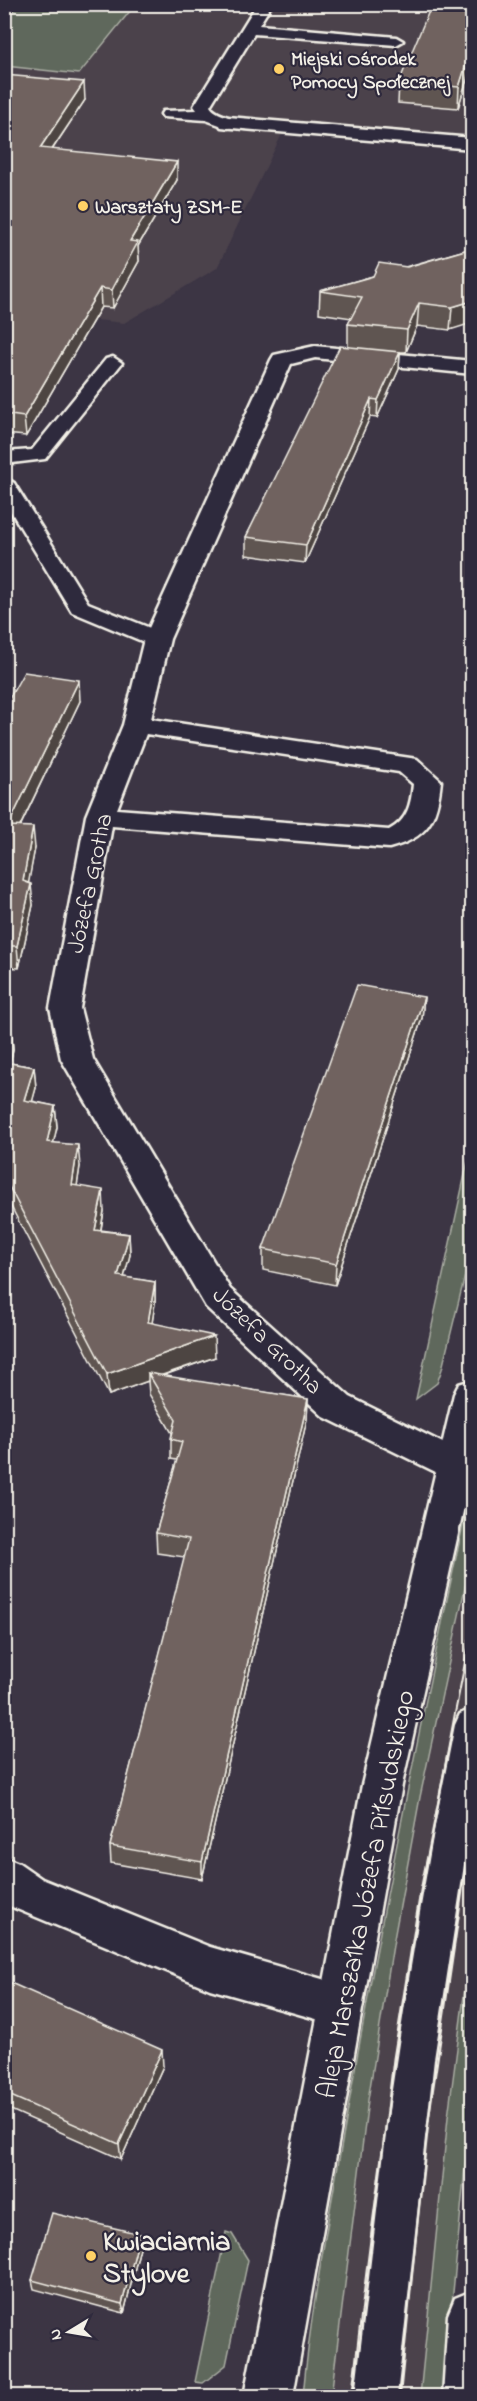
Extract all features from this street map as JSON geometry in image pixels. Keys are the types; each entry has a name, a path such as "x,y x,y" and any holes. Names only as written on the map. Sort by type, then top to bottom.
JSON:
{"street":[{"path":"228,123 472,144"},
{"name":"Józefa Grotha","path":"456,1467 337,1407 218,1298 77,1059 65,1008 100,816 136,725 157,639 282,360 315,352 472,368"},
{"path":"100,816 389,839 404,837 410,832 426,804 427,781 407,765 136,725"},
{"name":"Aleja Marszałka Józefa Piłsudskiego","path":"268,2397 382,1785 472,1394"},
{"path":"4,1877 27,1893 210,1968 341,2004"},
{"path":"467,2397 472,2315"}],"lane":[{"path":"208,115 201,106 265,4"},
{"path":"251,29 396,41"},
{"path":"169,114 208,115 228,123"},
{"path":"4,458 38,455 113,363"},
{"path":"4,483 80,607 157,639"},
{"path":"376,2397 404,2134 422,2007 456,1803 472,1725"}],"shaded area":[{"path":"439,4 472,17 472,137 441,134 433,146 282,134 217,268 124,323 5,310 5,5"},
{"path":"472,1555 472,1935 448,2117 420,2396 331,2396 368,2100 394,1939 420,1797"}],"green space":[{"path":"18,5 135,5 79,74 5,66 5,20"},
{"path":"472,1119 472,1247 437,1383 416,1399 469,1156"},
{"path":"472,1484 472,1555 420,1797 394,1939 368,2100 331,2396 303,2396 324,2246 378,1943 423,1714"},
{"path":"472,1935 472,2095 443,2396 420,2396 448,2117"},
{"path":"226,2232 232,2234 248,2260 226,2365 203,2383 195,2382"}],"building":[{"path":"432,4 472,4 472,46 459,87 399,82"},
{"path":"4,75 84,82 40,148 177,162 130,241 138,242 112,290 100,288 24,417 4,414"},
{"path":"472,248 472,301 452,307 419,303 407,330 348,324 362,297 320,291 373,276 379,263 407,267"},
{"path":"340,346 400,352 378,400 371,399 306,545 246,537"},
{"path":"24,672 79,680 8,826 33,827 23,881 31,884 17,946 4,946 4,708"},
{"path":"357,985 424,997 336,1264 263,1249"},
{"path":"4,1027 11,1028 4,1058"},
{"path":"4,1062 34,1067 24,1100 55,1106 47,1142 78,1145 72,1185 103,1190 95,1230 129,1234 118,1276 155,1282 148,1322 214,1336 107,1374 4,1177"},
{"path":"148,1373 308,1399 202,1862 110,1846 189,1539 156,1533 182,1442 171,1439 176,1420"},
{"path":"4,1980 162,2050 119,2144 4,2093"},
{"name":"Kwiaciarnia Stylove","path":"52,2213 140,2234 122,2304 32,2280"}],"tram line":[{"path":"352,2396 375,2203 403,2010 435,1819 472,1628"},
{"path":"400,2396 426,2137 472,1826"}],"place":[{"name":"Miejski Ośrodek Pomocy Społecznej","path":"279,69"},
{"name":"Warsztaty ZSM-E","path":"83,206"},
{"name":"Kwiaciarnia Stylove","path":"91,2256"}]}
